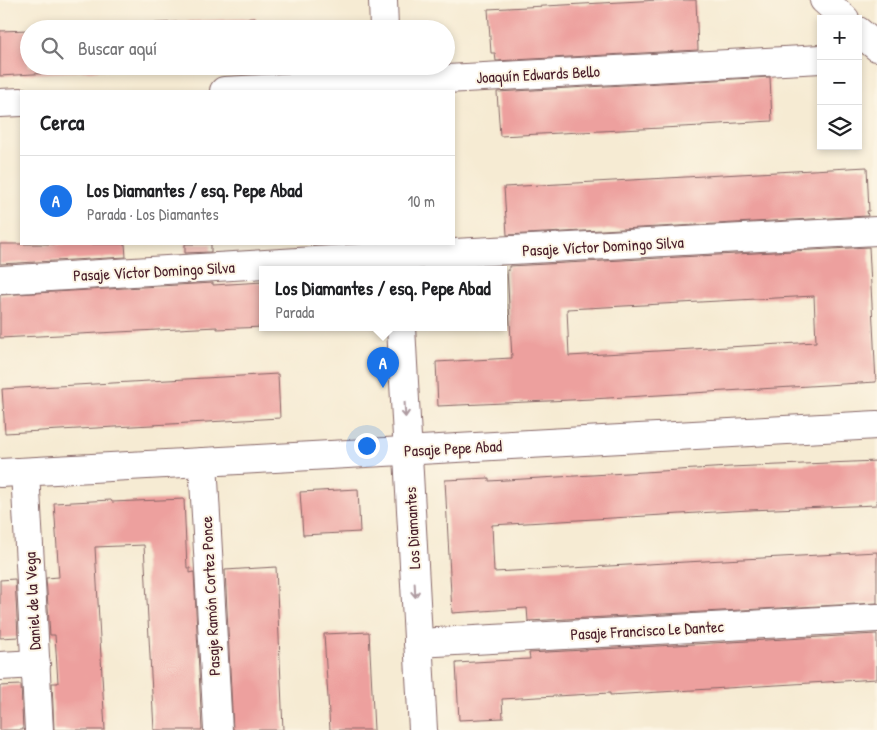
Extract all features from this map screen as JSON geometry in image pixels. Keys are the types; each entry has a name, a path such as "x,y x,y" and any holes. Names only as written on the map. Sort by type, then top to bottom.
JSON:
{"street":[{"path":"383,0 384,20"},
{"path":"824,0 841,15"},
{"path":"862,34 877,47"},
{"path":"862,57 877,56"},
{"name":"Joaquín Edwards Bello","path":"239,90 387,80 817,59"},
{"path":"0,103 20,102"},
{"name":"Pasaje Víctor Domingo Silva","path":"0,280 397,256 877,231"},
{"name":"Los Diamantes","path":"401,331 423,730"},
{"name":"Pasaje Pepe Abad","path":"12,473 877,425"},
{"name":"Pasaje Ramón Cortez Ponce","path":"203,462 218,730"},
{"name":"Daniel de la Vega","path":"12,473 36,664 39,730"},
{"name":"Pasaje Francisco Le Dantec","path":"418,643 877,618"},
{"path":"0,666 36,664"}],"building":[{"path":"659,0 696,0 698,50 496,61 495,53 491,53 488,9"},
{"path":"256,18 256,20 217,20"},
{"path":"20,30 20,75 0,76 0,31"},
{"path":"770,77 772,121 500,136 497,92"},
{"path":"867,167 868,216 507,235 504,187"},
{"path":"0,244 125,245 126,257 0,264"},
{"path":"185,245 211,245 211,252 185,253"},
{"path":"869,247 876,382 438,406 436,362 512,358 507,270 509,270 509,266","holes":["814,296 816,342 569,356 567,309"]},
{"path":"259,282 259,327 217,329 217,327 0,338 0,295 213,283 213,285"},
{"path":"278,374 280,418 5,433 2,389"},
{"path":"877,461 877,505 749,510 492,525 494,572 877,552 877,603 528,621 527,608 452,613 445,480 489,478 489,481 730,467"},
{"path":"358,489 360,532 303,535 300,492"},
{"path":"184,499 187,568 190,568 190,573 194,572 202,730 154,730 144,545 95,547 105,730 54,730 52,683 58,683 55,635 50,635 46,578 59,577 54,503"},
{"path":"276,567 283,730 233,730 225,570"},
{"path":"15,579 18,637 0,638 0,580"},
{"path":"369,632 374,730 330,730 324,634"},
{"path":"877,634 877,679 610,695 610,693 502,699 503,718 459,720 456,663 530,659 529,653"},
{"path":"21,685 23,730 0,730 0,686"}],"place":[{"name":"Los Diamantes / esq. Pepe Abad","path":"383,388"}]}
